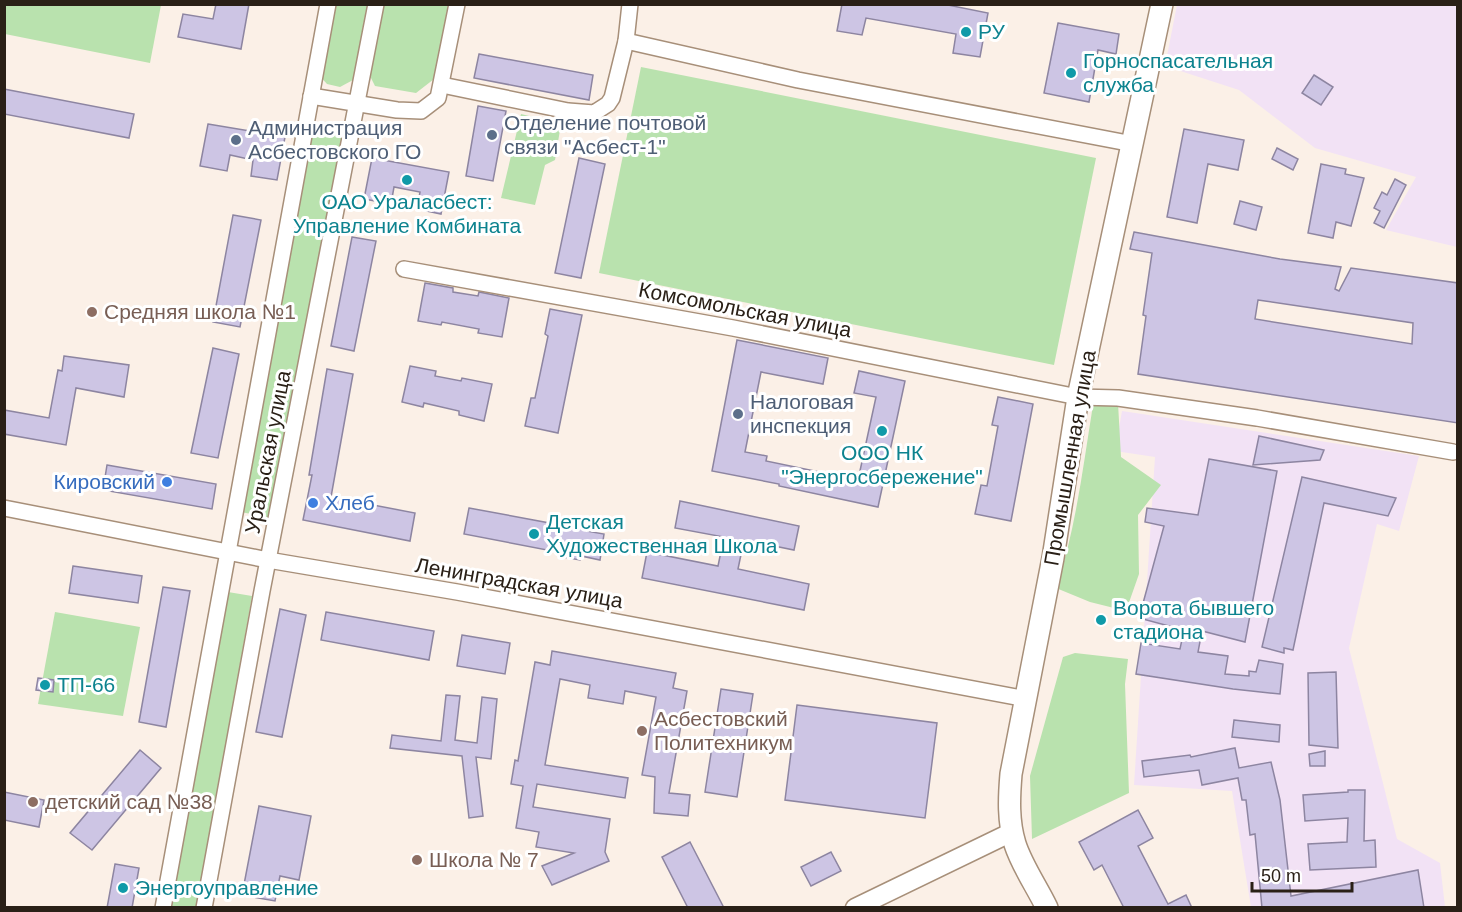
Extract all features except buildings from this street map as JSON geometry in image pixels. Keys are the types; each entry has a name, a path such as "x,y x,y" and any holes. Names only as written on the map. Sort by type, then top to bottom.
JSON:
{"main road":[{"name":"Промышленная улица","path":"1047,908 1016,845 1012,832 1009,802 1011,774 1053,558 1078,397 1162,4"}],"street":[{"name":"Уральская улица","path":"163,908 328,4"},
{"name":"Уральская улица","path":"204,908 268,560 376,4"},
{"path":"311,96 397,110 421,111 438,98 457,4"},
{"path":"442,85 568,111 594,113 608,104 612,98 626,40 630,4"},
{"path":"626,40 798,80 1133,144"},
{"name":"Комсомольская улица","path":"404,269 732,328 1078,397 1118,398 1257,418 1453,452"},
{"name":"Ленинградская улица","path":"4,508 268,560 1027,699"},
{"path":"855,908 1012,832"}],"shaded area":[{"path":"1177,5 1457,5 1457,247 1386,230 1416,177 1315,148 1239,90 1165,66"},
{"path":"1122,411 1419,456 1399,531 1377,524 1349,648 1397,839 1440,863 1445,907 1251,907 1232,791 1134,785 1155,457 1115,451"}],"green space":[{"path":"4,5 161,5 150,63 5,34"},
{"path":"333,5 367,5 353,80 340,87 327,84 319,75"},
{"path":"382,5 448,5 434,79 416,93 375,86 368,72"},
{"path":"641,67 1096,158 1054,365 599,273"},
{"path":"521,114 561,124 555,160 545,165 535,205 501,198"},
{"path":"314,126 343,131 270,518 241,512"},
{"path":"1118,403 1121,457 1161,485 1138,515 1139,574 1126,611 1090,602 1056,588 1074,520 1093,405"},
{"path":"228,592 252,596 197,907 171,908"},
{"path":"55,612 140,627 123,716 38,704"},
{"path":"1075,653 1128,659 1125,684 1129,793 1032,839 1030,776 1063,657"}],"place":[{"name":"РУ","path":"966,32"},
{"name":"Горноспасательная служба","path":"1071,73"},
{"name":"Отделение почтовой связи \"Асбест-1\"","path":"492,135"},
{"name":"Администрация Асбестовского ГО","path":"236,140"},
{"name":"ОАО Ураласбест: Управление Комбината","path":"407,180"},
{"name":"Средняя школа №1","path":"92,312"},
{"name":"Налоговая инспекция","path":"738,414"},
{"name":"ООО НК \"Энергосбережение\"","path":"882,431"},
{"name":"Кировский","path":"167,482"},
{"name":"Хлеб","path":"313,503"},
{"name":"Детская Художественная Школа","path":"534,534"},
{"name":"Ворота бывшего стадиона","path":"1101,620"},
{"name":"ТП-66","path":"45,685"},
{"name":"Асбестовский Политехникум","path":"642,731"},
{"name":"детский сад №38","path":"33,802"},
{"name":"Школа № 7","path":"417,860"},
{"name":"Энергоуправление","path":"123,888"}]}
